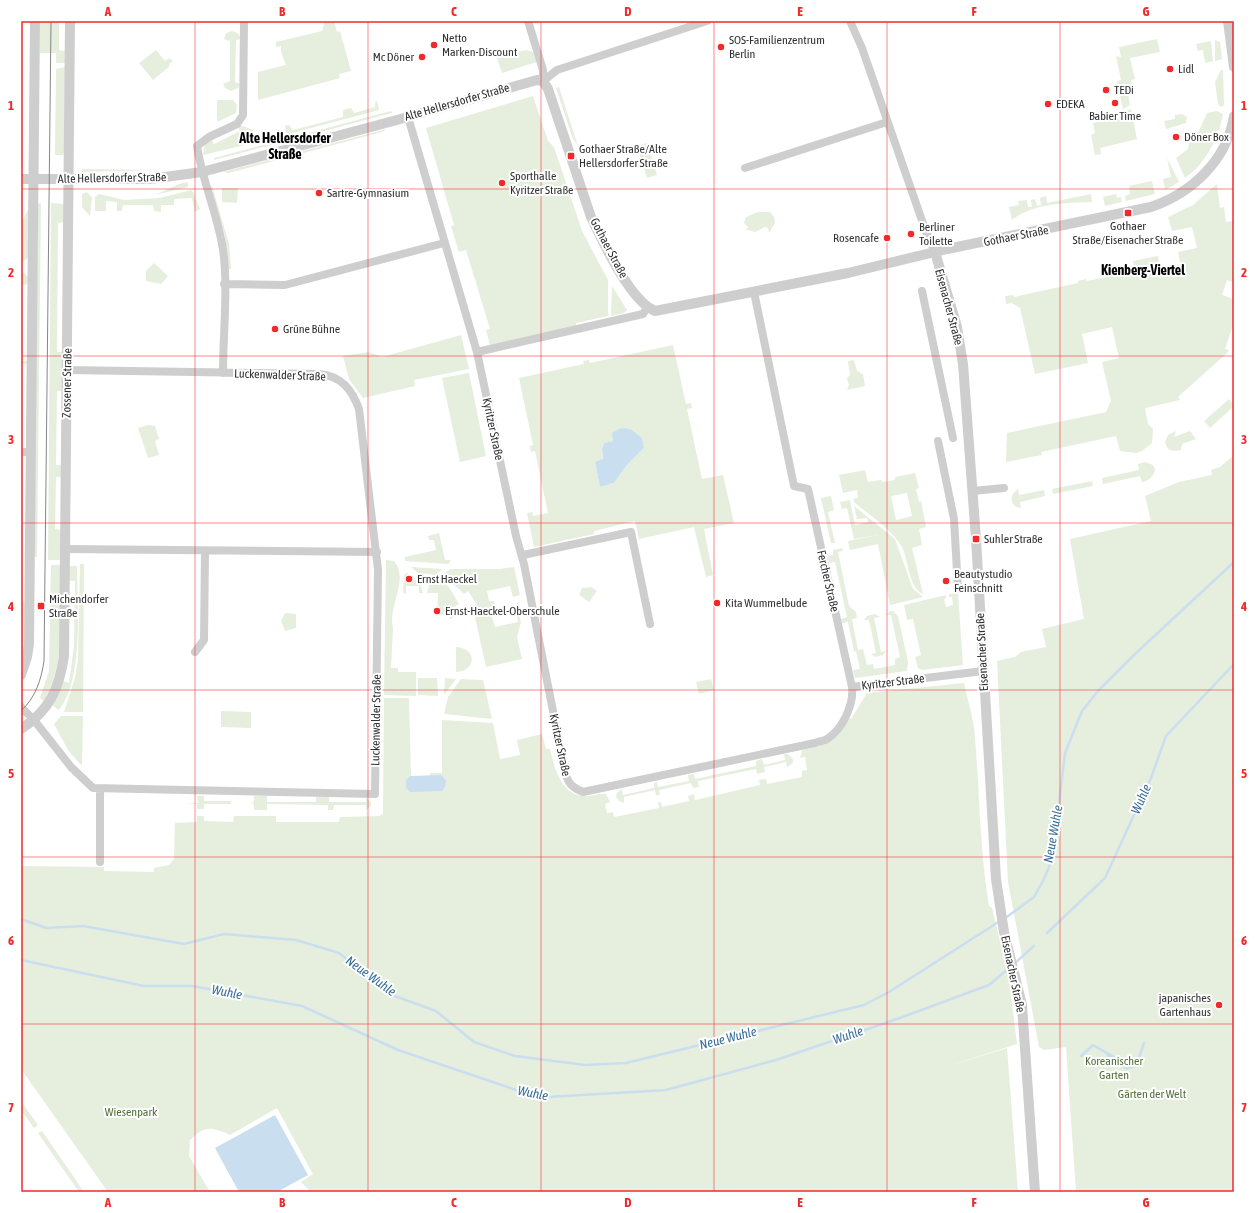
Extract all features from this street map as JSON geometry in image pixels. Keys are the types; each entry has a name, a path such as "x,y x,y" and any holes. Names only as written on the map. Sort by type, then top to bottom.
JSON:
{"street":[{"path":"21,675 28,651 25,589 26,452 34,180 35,21"},
{"name":"Zossener Straße","path":"21,729 34,720 45,708 56,692 64,656 70,21"},
{"path":"202,172 197,146 208,137 237,124 243,115 244,21"},
{"path":"528,21 543,70 543,81"},
{"path":"543,81 557,70 707,21"},
{"name":"Eisenacher Straße","path":"850,21 862,48 926,232 935,252 954,316 960,343 972,491 999,906 1016,977 1022,1010 1035,1192"},
{"path":"1228,21 1234,67"},
{"name":"Alte Hellersdorfer Straße","path":"21,179 150,179 202,172 408,116 530,80 543,81"},
{"name":"Gothaer Straße","path":"543,81 548,89 591,217 600,237 627,282 647,308 655,311 754,292 935,252 1128,213 1164,202 1188,189 1209,169 1222,150 1232,127 1234,116"},
{"name":"Kyritzer Straße","path":"408,116 477,352 516,536 523,555 565,772 568,782 574,788 583,792 611,787 827,739 835,731 850,708 853,698 852,687 983,671"},
{"path":"744,168 887,122"},
{"name":"Luckenwalder Straße","path":"202,172 222,244 224,284 223,373"},
{"path":"224,284 285,285 444,243"},
{"name":"Eisenacher Straße","path":"922,291 953,438"},
{"name":"Fercher Straße","path":"754,292 794,486 808,489 852,687"},
{"path":"477,352 643,314 647,308"},
{"name":"Luckenwalder Straße","path":"21,707 34,720 71,767 92,788 375,794 377,552 359,409 353,394 345,384 337,378 324,374 67,370"},
{"path":"938,441 954,519 958,589"},
{"path":"972,491 1004,488"},
{"path":"523,555 631,532 650,624"},
{"path":"66,549 377,552"},
{"path":"195,652 204,640 204,551"},
{"path":"100,789 100,862"}],"green space":[{"path":"40,21 59,21 59,50 66,51 65,63 56,63 56,53 40,53"},
{"path":"325,21 334,21 337,32 340,31 351,71 339,74 340,78 258,100 258,72 286,65 281,52 281,46 276,47 276,42 322,31"},
{"path":"232,31 238,33 241,39 236,40 235,82 240,84 238,88 231,91 225,88 223,84 230,81 230,41 224,39 226,33"},
{"path":"1157,39 1160,52 1130,58 1135,79 1131,80 1133,92 1128,94 1130,105 1123,109 1117,81 1121,80 1116,56 1121,57 1119,47"},
{"path":"1215,40 1220,42 1222,59 1215,61"},
{"path":"1211,41 1213,61 1205,63 1203,50 1198,51 1196,44"},
{"path":"156,50 165,61 169,58 173,61 169,64 170,66 153,80 139,63"},
{"path":"526,50 533,52 537,62 502,73 497,58"},
{"path":"65,67 64,153 63,155 55,155 56,69"},
{"path":"1221,70 1223,70 1224,105 1221,107 1218,104 1215,82"},
{"path":"559,87 578,145 573,139 556,88"},
{"name":"Sporthalle Kyritzer Straße","path":"533,96 548,141 554,147 582,231 608,280 608,316 576,323 576,326 490,345 486,330 490,329 466,250 459,252 451,226 454,225 426,128"},
{"path":"217,100 233,100 237,105 236,113 217,122"},
{"path":"377,101 379,110 266,140 265,131 270,137 286,133 285,126 289,125 293,130 343,117 343,110 351,108 354,113 375,107 375,102"},
{"path":"1131,109 1137,139 1100,148 1101,154 1095,155 1091,135 1095,133 1093,123 1123,117 1126,111"},
{"path":"391,111 392,113 214,160 214,158"},
{"path":"1217,111 1223,114 1218,132 1210,150 1199,165 1185,178 1176,158 1188,149 1190,138 1199,131 1207,113"},
{"path":"1182,114 1187,117 1186,123 1166,129 1164,121 1175,119 1175,115"},
{"path":"240,125 253,130 253,143 203,155 205,143 211,139 214,144 240,131 238,126"},
{"path":"387,129 382,132 229,173 223,172"},
{"path":"647,143 657,175 647,178 637,146"},
{"path":"1167,158 1179,182 1165,190 1163,179 1171,177"},
{"path":"82,169 158,170 82,172"},
{"path":"1152,181 1155,194 1126,201 1125,196 1130,194 1129,186"},
{"path":"188,182 188,187 155,195 179,184"},
{"path":"1217,184 1220,208 1224,207 1226,222 1234,221 1234,283 1227,280 1222,295 1234,299 1234,322 1225,349 1229,350 1227,353 1178,397 1180,400 1145,408 1148,424 1153,429 1152,443 1142,451 1136,453 1120,451 1116,436 1041,452 1042,455 1006,462 1007,433 1106,412 1111,401 1102,362 1119,358 1112,327 1082,334 1088,363 1035,374 1020,308 1012,303 1006,304 1005,296 1013,295 1014,297 1078,283 1078,281 1086,279 1087,281 1135,271 1133,261 1158,256 1162,276 1182,272 1178,252 1197,248 1192,227 1172,231 1168,217 1193,205"},
{"path":"212,186 229,244 231,269 228,269 225,236 210,187"},
{"path":"222,188 238,188 237,203 222,202"},
{"path":"191,190 200,209 195,212 192,198 174,199 174,205 161,205 161,212 154,211 153,205 123,205 122,211 117,211 117,202 106,201 106,211 95,211 95,197 99,194 124,200 160,198"},
{"path":"87,192 92,198 90,216 82,207 82,194"},
{"path":"1091,194 1092,202 1040,207 1020,214 1012,220 1009,207 1019,205 1018,201 1027,200 1028,207 1032,207 1031,200 1035,199 1037,206 1041,205 1040,198 1046,196 1047,203"},
{"path":"1116,194 1117,198 1121,197 1122,202 1105,206 1103,197"},
{"path":"41,203 37,557 34,557 38,204"},
{"path":"51,203 64,204 64,222 58,223 57,352 63,352 62,391 57,391 56,465 61,465 61,477 56,477 55,529 61,530 61,560 48,560"},
{"path":"29,208 29,254 27,259 21,262 21,223"},
{"path":"758,212 770,212 774,217 775,223 769,233 768,228 765,227 755,232 744,229 747,229 748,227 744,223 746,217"},
{"path":"154,263 168,276 161,284 146,281 146,271"},
{"path":"21,272 28,278 29,284 22,285 22,361 28,361 28,364 21,364"},
{"path":"612,286 627,310 624,313 611,316"},
{"path":"461,335 469,369 414,380 415,386 363,398 349,379 343,356 369,352 382,357"},
{"path":"673,345 686,404 691,403 692,408 687,409 702,479 723,475 734,523 704,529 713,575 706,577 694,527 639,539 635,521 594,531 594,534 534,547 527,513 532,512 533,516 548,513 535,451 531,452 530,446 533,445 519,378 584,364 583,361 589,360 590,363","holes":["625,428 632,430 642,438 644,448 626,466 614,483 600,487 595,462 603,461 602,449 604,443 613,441 615,431"]},
{"path":"854,360 857,371 863,374 865,386 847,390 849,385 847,378 850,375 848,361"},
{"path":"469,373 486,456 460,462 442,378"},
{"path":"1229,399 1234,406 1210,428 1204,421"},
{"path":"148,425 155,426 159,439 155,441 159,455 148,458 138,428"},
{"path":"1176,431 1174,437 1190,431 1196,439 1182,444 1181,450 1171,450 1167,447 1165,442 1168,435"},
{"path":"1234,455 1234,1192 1076,1192 1066,1047 1044,1050 1039,1047 1008,882 997,661 1015,657 1021,652 1046,647 1042,629 1084,619 1070,539 1151,521 1145,496 1179,482 1212,475 1211,470 1220,467"},
{"path":"1145,462 1153,465 1155,469 1152,476 1147,481 1142,482 1140,476 1103,484 1102,478 1139,470 1138,464"},
{"path":"865,470 868,482 881,480 882,482 895,480 895,477 915,473 919,488 916,489 919,502 921,501 926,527 919,529 922,545 912,548 923,594 914,586 902,547 898,540 886,528 854,502 853,499 858,498 857,490 843,493 839,475","holes":["907,493 912,516 896,520 891,496"]},
{"path":"1092,481 1093,486 1053,494 1052,489"},
{"path":"1018,489 1019,495 1044,490 1045,496 1020,502 1021,508 1017,507 1013,503 1012,497"},
{"path":"831,496 834,510 828,512 835,543 831,543 821,498"},
{"path":"850,500 855,525 868,522 867,518 857,519 854,506 895,539 913,589 923,597 890,605 878,544 850,550 848,541 878,535 854,539 847,508 842,509 840,502"},
{"path":"439,533 445,560 451,560 448,564 405,561 405,557 436,550 434,540 429,540 428,536"},
{"path":"842,548 843,551 838,552 849,606 856,612 857,618 852,619 858,650 863,649 867,665 873,664 874,669 895,665 895,659 900,657 891,615 886,615 890,611 893,611 898,616 908,662 907,671 855,678 853,670 860,669 856,651 854,652 848,622 842,623 841,619 847,617 835,562 829,563 828,556 833,555 833,550"},
{"path":"386,560 394,561 398,568 400,577 392,620 391,668 398,668 398,672 416,672 416,696 384,695"},
{"path":"80,564 84,564 83,712 64,712 75,678 78,660"},
{"path":"51,565 60,565 61,635 56,669 51,686 44,701 40,698 49,671"},
{"path":"69,566 77,566 78,621 76,661 67,696 59,710 53,706 63,681 69,683 74,646 75,581 69,581"},
{"path":"411,567 443,569 435,575 418,573"},
{"path":"514,567 520,595 513,597 510,586 487,591 489,601 494,601 497,615 492,617 495,627 518,622 516,611 518,612 521,622 517,637 522,659 486,667 475,617 480,616 476,603 468,591 464,594 457,587 440,577 450,569 500,569"},
{"path":"407,573 420,584 423,593 419,593 419,586 406,586 406,593 403,593 404,575"},
{"path":"437,579 449,587 459,604 454,607 458,615 450,619 448,614 437,615 438,593 427,593 429,585"},
{"path":"591,587 597,591 589,602 579,595 582,588"},
{"path":"958,593 963,665 922,670 918,668 915,657 921,655 913,619 907,620 904,605 946,595 946,598 944,599 946,607 953,605 952,597 949,597 949,594"},
{"path":"21,596 24,601 26,618 25,638 21,662"},
{"path":"285,613 296,614 296,628 285,631 281,621"},
{"path":"875,614 880,617 874,618 881,652 886,651 883,655 875,657 871,654 876,653 869,620 864,620 867,616"},
{"path":"456,647 463,648 468,651 472,660 468,668 463,671 456,672"},
{"path":"418,678 437,678 438,696 418,695"},
{"path":"445,678 456,679 444,695"},
{"path":"461,679 483,680 492,719 444,714 448,697"},
{"path":"711,679 714,690 699,694 696,682"},
{"name":"Wiesenpark","path":"964,683 974,728 981,839 989,906 992,908 1009,978 1017,1044 939,1069 1007,1048 1018,1192 311,1192 301,1182 313,1174 277,1108 230,1135 218,1130 209,1129 200,1132 190,1140 189,1156 210,1192 108,1192 21,1069 21,866 104,867 104,871 154,872 154,868 169,865 174,859 175,823 197,822 197,816 204,816 204,821 233,822 234,816 276,816 276,822 339,822 340,817 379,816 383,814 384,698 409,698 411,776 409,777 430,776 430,773 442,773 442,720 493,723 500,759 520,755 517,740 542,734 546,749 550,749 556,772 564,785 576,794 587,796 606,794 610,802 605,804 607,813 613,812 614,817 659,808 658,802 661,802 662,807 689,801 688,796 694,794 695,800 760,785 759,780 766,779 767,784 802,777 802,771 807,770 805,757 800,758 802,750 819,746 830,741 848,718 851,719 867,693"},
{"path":"221,711 251,712 251,728 221,727"},
{"path":"61,716 83,716 82,765 68,750 54,724"},
{"path":"784,754 788,754 793,759 793,763 787,767 786,762 764,767 765,772 757,774 756,769 698,781 699,787 693,788 691,783 659,790 660,795 656,795 655,790 624,797 624,803 619,801 616,797 617,793 622,789 623,795 654,788 654,783 657,782 658,787 689,781 688,775 694,774 695,779 756,766 756,761 762,759 764,765 785,760"},
{"path":"197,796 204,796 204,801 231,801 231,804 204,804 204,809 197,809 197,804 186,804 198,803"},
{"path":"254,796 267,796 267,802 316,802 316,797 329,797 329,802 366,802 366,797 371,803 371,806 366,810 366,805 334,805 333,810 328,810 328,805 267,804 267,810 254,810 254,804 252,803 254,801"},
{"path":"21,1101 38,1125 34,1128 21,1110"},
{"path":"42,1131 84,1192 79,1192 38,1133"}],"water":[{"path":"625,428 632,430 642,438 644,448 626,466 614,483 600,487 595,462 603,459 602,449 604,443 613,441 612,433 619,429"},
{"path":"441,775 446,780 445,787 442,791 410,792 406,788 406,780 410,776"},
{"path":"1104,1050 1126,1062 1141,1056 1142,1059 1140,1066 1126,1070 1108,1058"},
{"path":"275,1115 308,1175 277,1192 239,1192 215,1148"}],"waterway":[{"name":"Neue Wuhle","path":"1004,919 1034,897 1052,860 1065,753 1082,711 1098,691 1135,654 1234,562"},
{"name":"Wuhle","path":"1047,933 1105,878 1151,778 1166,736 1234,664"},
{"name":"Neue Wuhle","path":"21,919 46,928 83,926 184,944 224,934 296,940 339,953 392,995 436,1011 474,1042 515,1056 585,1065 626,1063 864,1005 889,992 1000,921"},
{"name":"Wuhle","path":"1015,963 1034,946"},
{"name":"Wuhle","path":"21,960 144,986 192,986 302,1006 398,1050 525,1093 548,1097 666,1090 776,1060 900,1018 989,985 1009,968"},
{"path":"1139,1058 1144,1043"},
{"path":"1081,1056 1093,1045 1105,1052"}],"tram line":[{"path":"21,711 26,706 37,688 44,661 51,21"}],"place":[{"name":"Netto Marken-Discount","path":"434,45"},
{"name":"SOS-Familienzentrum Berlin","path":"721,47"},
{"name":"Mc Döner","path":"422,57"},
{"name":"Lidl","path":"1170,69"},
{"name":"TEDi","path":"1106,90"},
{"name":"Babier Time","path":"1115,103"},
{"name":"EDEKA","path":"1048,104"},
{"name":"Döner Box","path":"1176,137"},
{"name":"Gothaer Straße/Alte Hellersdorfer Straße","path":"571,156"},
{"name":"Sporthalle Kyritzer Straße","path":"502,183"},
{"name":"Sartre-Gymnasium","path":"319,193"},
{"name":"Gothaer Straße/Eisenacher Straße","path":"1128,213"},
{"name":"Berliner Toilette","path":"911,234"},
{"name":"Rosencafe","path":"887,238"},
{"name":"Grüne Bühne","path":"275,329"},
{"name":"Suhler Straße","path":"976,539"},
{"name":"Ernst Haeckel","path":"409,579"},
{"name":"Beautystudio Feinschnitt","path":"946,581"},
{"name":"Kita Wummelbude","path":"717,603"},
{"name":"Michendorfer Straße","path":"41,606"},
{"name":"Ernst-Haeckel-Oberschule","path":"437,611"},
{"name":"japanisches Gartenhaus","path":"1219,1005"}],"district":[{"name":"Alte Hellersdorfer Straße","path":"285,146"},
{"name":"Kienberg-Viertel","path":"1143,270"}],"park label":[{"name":"Koreanischer Garten","path":"1114,1068"},
{"name":"Gärten der Welt","path":"1152,1094"}]}
